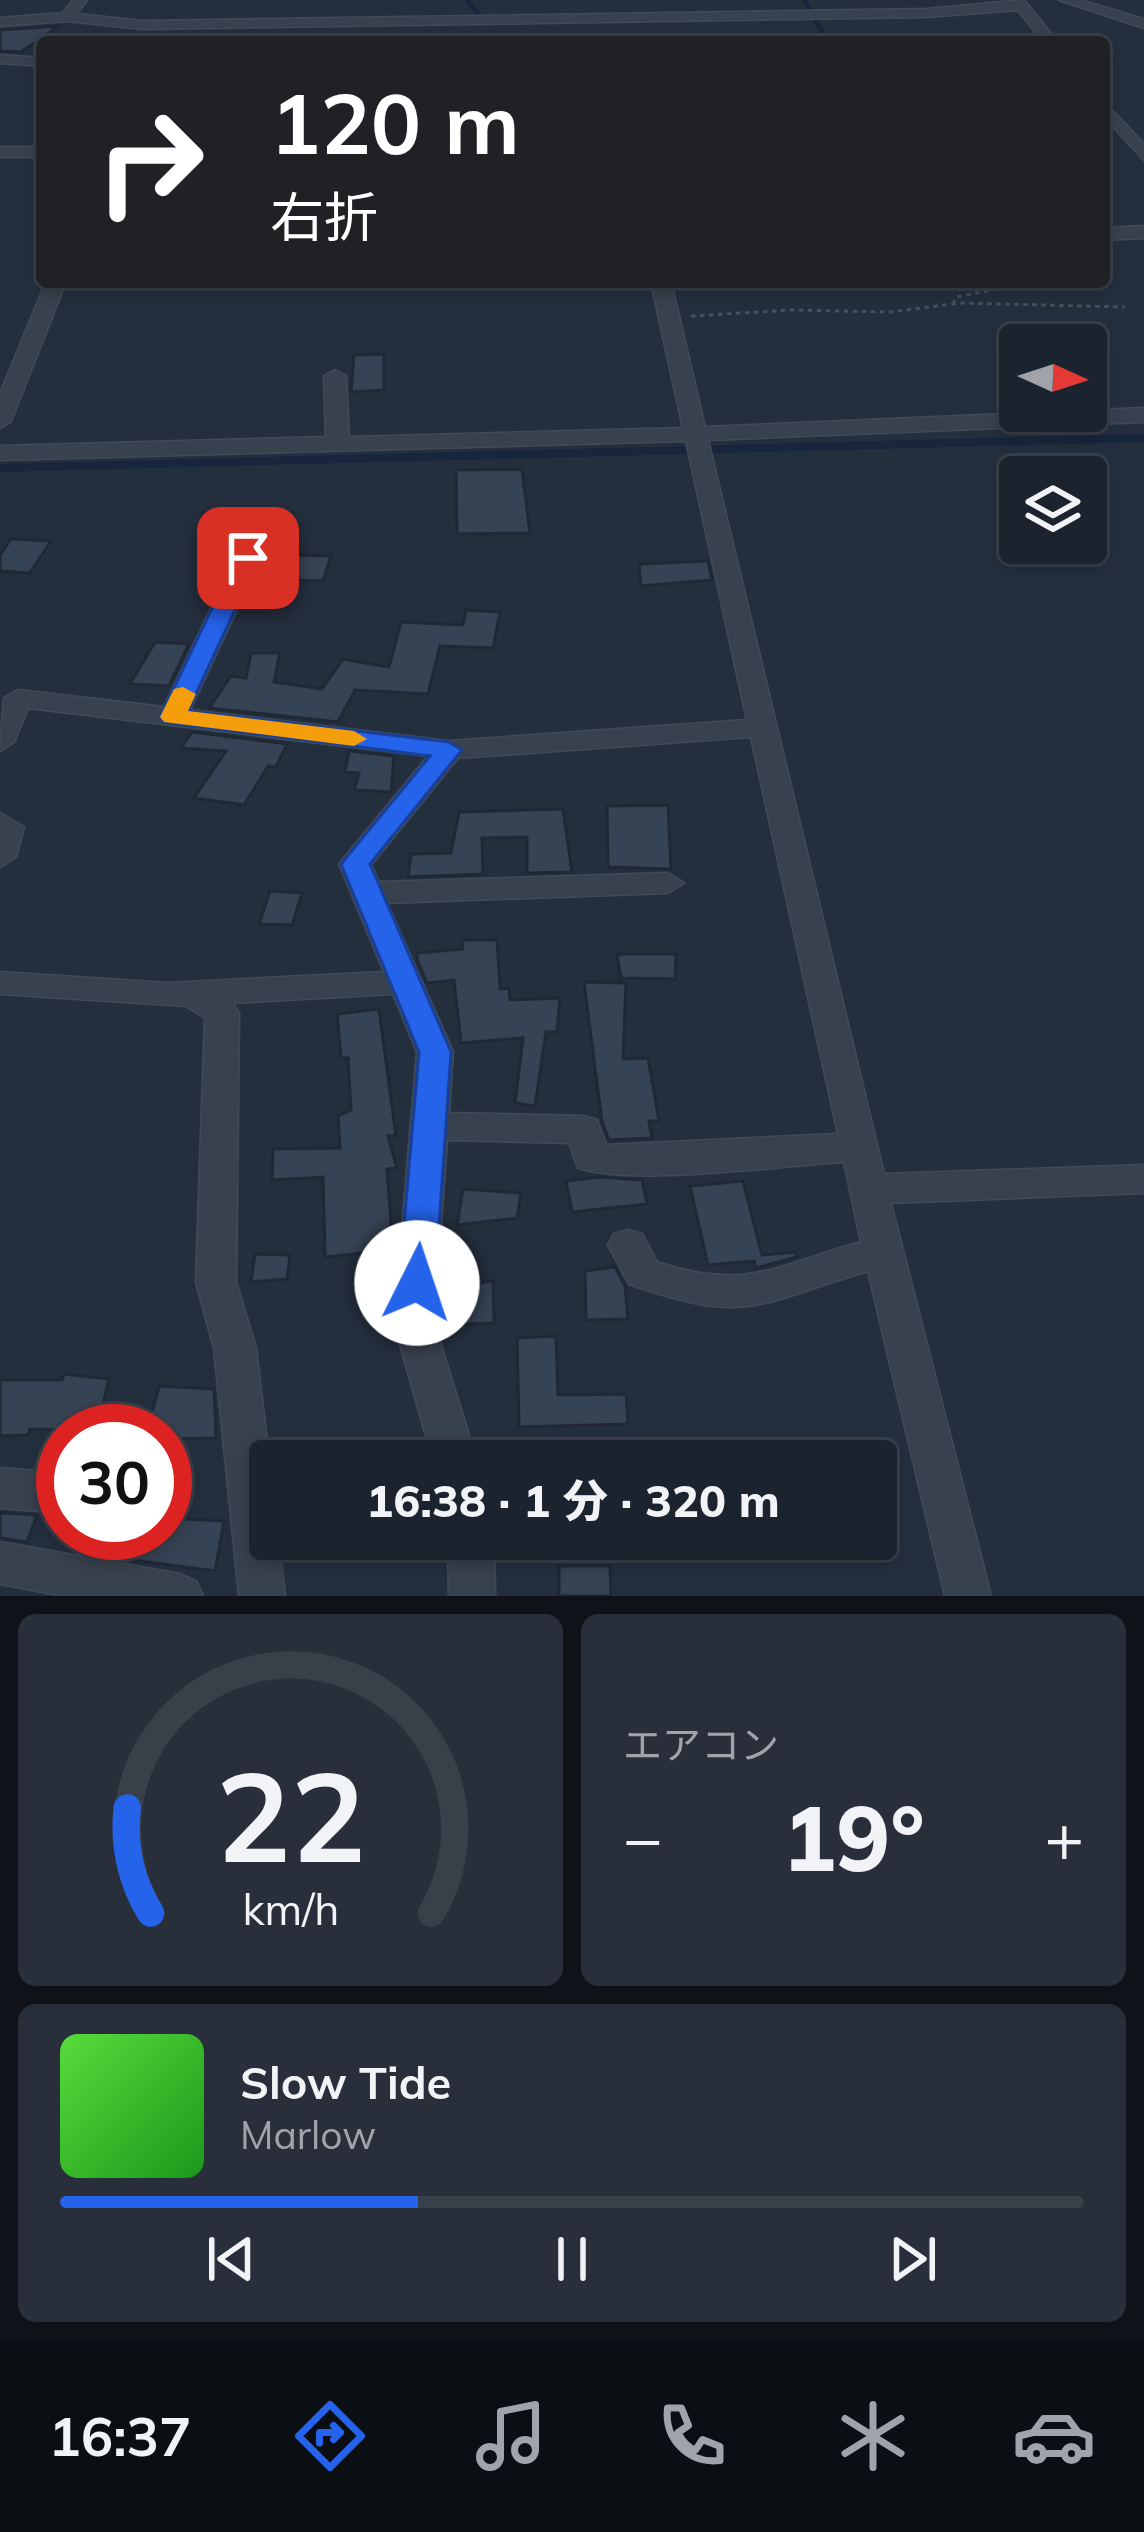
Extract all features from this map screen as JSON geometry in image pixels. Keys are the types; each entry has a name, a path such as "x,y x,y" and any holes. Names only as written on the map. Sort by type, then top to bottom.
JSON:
{"street":[{"path":"68,17 80,0"},
{"path":"459,0 474,19"},
{"path":"595,0 603,36"},
{"path":"1066,0 1144,24"},
{"path":"0,22 68,17 143,25 926,13 1019,3 1046,36"},
{"path":"156,36 163,23"},
{"path":"127,36 143,25"},
{"path":"0,59 36,62"},
{"path":"1112,127 1144,127"},
{"path":"1112,127 1144,155"},
{"path":"0,152 36,152"},
{"path":"1110,234 1144,232"},
{"path":"0,421 54,288"},
{"path":"662,288 968,1596"},
{"path":"335,376 338,444"},
{"path":"0,453 338,444 697,445 818,425 1144,416"},
{"path":"173,717 248,558"},
{"path":"0,742 18,698 449,750 764,727"},
{"path":"449,750 355,864 435,1052 414,1323 449,1440"},
{"path":"0,822 9,827 0,857"},
{"path":"367,892 668,883"},
{"path":"0,982 192,993 405,982"},
{"path":"192,993 222,1013 216,1282 235,1348 262,1596"},
{"path":"430,1126 584,1130 591,1158 611,1159 862,1147"},
{"path":"872,1190 1144,1179"},
{"path":"628,1245 644,1273 715,1295 756,1295 794,1285 831,1263 884,1251"},
{"path":"0,1488 36,1491"},
{"path":"471,1560 472,1596"},
{"path":"23,1576 180,1596"}],"path":[{"path":"953,304 956,297 1003,289"},
{"path":"667,317 790,310 892,312 953,304 1125,308"}],"building":[{"path":"59,26 36,36 36,42 21,52 0,51 0,30"},
{"path":"384,354 384,390 351,392 354,355"},
{"path":"522,469 530,533 457,534 456,470"},
{"path":"11,539 51,541 30,573 0,571 0,555"},
{"path":"293,555 331,556 323,581 284,580"},
{"path":"708,561 712,580 641,586 639,564"},
{"path":"466,610 500,612 493,648 440,646 428,694 355,690 338,722 209,708 231,676 246,678 251,653 280,653 274,682 322,689 343,659 389,667 401,622 463,625"},
{"path":"155,642 189,644 169,686 130,684"},
{"path":"192,732 287,744 276,767 268,766 244,805 194,798 226,751 181,748"},
{"path":"349,751 394,756 391,792 354,790 359,773 345,772"},
{"path":"668,805 671,869 608,867 607,806"},
{"path":"563,809 572,872 527,873 527,837 482,838 483,874 408,877 411,854 451,853 459,812"},
{"path":"270,891 302,893 292,925 259,924"},
{"path":"463,940 497,940 500,989 509,988 510,1000 560,998 557,1032 546,1032 535,1106 515,1103 523,1038 461,1043 454,980 427,983 417,953 462,949"},
{"path":"617,954 676,954 675,979 621,978"},
{"path":"584,982 626,983 623,1059 648,1058 659,1121 649,1121 652,1138 609,1140 602,1122"},
{"path":"379,1009 396,1136 388,1136 397,1168 387,1169 393,1250 325,1257 323,1177 272,1180 273,1149 340,1148 338,1116 351,1110 348,1058 341,1058 337,1014"},
{"path":"642,1180 647,1204 572,1212 566,1181"},
{"path":"743,1181 762,1255 795,1252 797,1257 756,1268 754,1261 708,1265 690,1186"},
{"path":"463,1189 521,1193 517,1218 457,1225"},
{"path":"255,1254 290,1255 287,1279 251,1282"},
{"path":"615,1267 625,1286 628,1319 586,1320 585,1271"},
{"path":"493,1281 494,1323 441,1325 443,1287"},
{"path":"556,1336 558,1395 626,1394 628,1424 519,1427 517,1338"},
{"path":"64,1374 109,1379 103,1404 36,1404 36,1429 30,1429 28,1435 0,1436 0,1380 62,1380"},
{"path":"159,1386 214,1389 216,1438 192,1438 192,1404 154,1404"},
{"path":"0,1513 36,1515 27,1542 0,1538"},
{"path":"192,1519 224,1521 215,1571 132,1560 192,1560"},
{"path":"559,1566 610,1566 611,1596 559,1596"}],"waterway":[{"path":"467,0 479,15"},
{"path":"804,0 825,36"},
{"path":"0,468 1144,438"}],"slow traffic":[{"path":"183,694 173,717 354,739"}],"route":[{"path":"248,558 173,717 449,750 355,864 435,1052 417,1283"}]}
